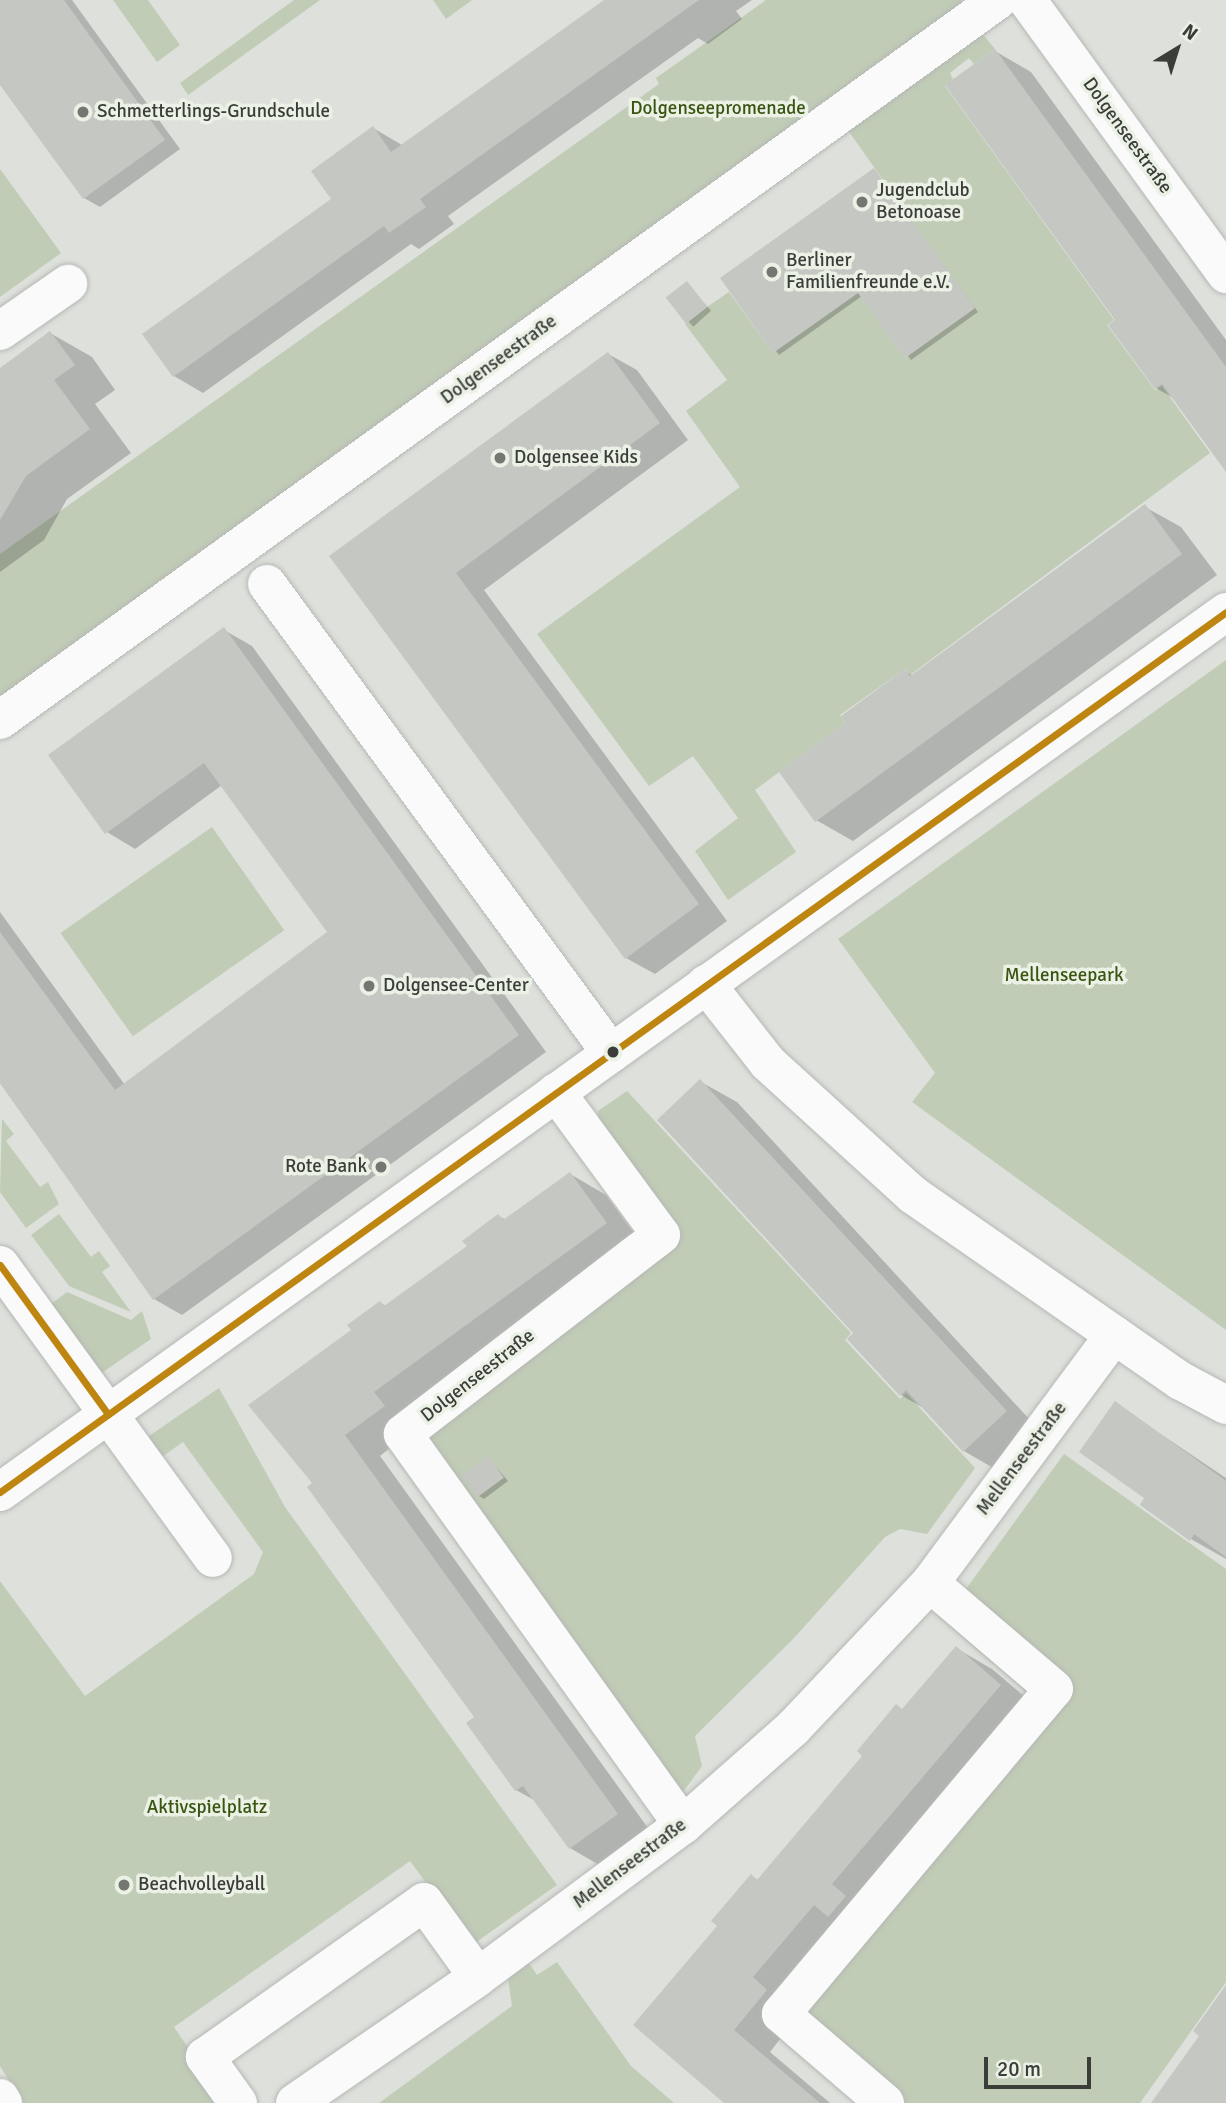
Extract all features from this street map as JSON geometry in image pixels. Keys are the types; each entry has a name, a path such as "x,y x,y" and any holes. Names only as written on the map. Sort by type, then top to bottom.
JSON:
{"street":[{"name":"Dolgenseestraße","path":"0,720 998,0"},
{"name":"Dolgenseestraße","path":"1027,0 1226,274"},
{"path":"0,331 68,284"},
{"path":"267,584 611,1053"},
{"path":"0,1492 1226,612"},
{"path":"706,984 768,1063 913,1195 1114,1335 1226,1405"},
{"name":"Dolgenseestraße","path":"556,1092 662,1235 403,1434 683,1825"},
{"path":"0,1265 213,1558"},
{"name":"Mellenseestraße","path":"295,2103 478,1977 683,1825 793,1728 930,1583 1114,1335"},
{"path":"885,2103 781,2014 1054,1689 930,1583"},
{"path":"238,2103 205,2057 424,1902 478,1977"},
{"path":"0,2098 3,2103"}],"green space":[{"path":"113,0 148,0 180,45 157,62"},
{"path":"294,0 320,0 188,95 180,83"},
{"path":"433,0 472,0 446,19"},
{"name":"Dolgenseepromenade","path":"766,0 961,0 965,6 0,704 0,554 659,84 656,78"},
{"path":"980,31 995,49 974,64 969,58 950,73 953,79 945,86 1114,320 1107,325 1155,390 1162,386 1210,453 910,675 905,669 840,715 845,723 755,790 796,852 728,900 695,851 738,818 693,756 649,786 537,634 740,487 686,411 727,380 685,324 707,307 729,292 773,353 839,306 842,270 905,358 974,309 845,126"},
{"path":"0,169 61,253 0,297"},
{"name":"Mellenseepark","path":"1226,660 1226,1330 912,1102 935,1073 838,939"},
{"path":"212,827 284,930 133,1036 60,933"},
{"path":"627,1091 851,1333 845,1340 900,1399 906,1393 975,1468 927,1534 900,1529 885,1537 794,1638 695,1736 702,1766 683,1792 667,1783 426,1437 675,1242 598,1133 598,1111"},
{"path":"2,1119 14,1134 6,1141 40,1187 48,1182 59,1204 26,1228 0,1192"},
{"path":"59,1214 91,1257 99,1251 110,1266 102,1272 131,1312 69,1286 31,1235"},
{"path":"67,1292 131,1320 142,1311 151,1339 100,1374 47,1307"},
{"name":"Aktivspielplatz","path":"219,1388 285,1507 557,1885 472,1945 410,1861 174,2027 226,2103 23,2103 0,2066 0,1581 85,1696 254,1574 263,1552 183,1442 159,1459 148,1444 149,1436"},
{"path":"1064,1454 1226,1569 1226,1982 1140,2103 905,2103 804,2014 1052,1713 939,1617 966,1589"},
{"path":"557,1962 631,2066 674,2103 379,2103 512,2006 508,1979 529,1963 537,1975"}],"building":[{"name":"Schmetterlings-Grundschule","path":"0,0 64,0 165,140 83,199 0,85"},
{"path":"604,0 699,0 420,199 426,207 389,233 384,226 173,377 142,334 331,199 311,171 373,126 391,152"},
{"path":"995,49 1226,367 1226,472 1162,384 1155,389 1108,325 1115,320 945,85"},
{"path":"874,168 975,308 905,358 858,293 773,353 720,278"},
{"path":"687,281 707,307 686,324 666,298"},
{"path":"50,331 75,365 54,380 90,429 26,476 0,520 0,368"},
{"path":"608,352 660,423 456,573 699,904 625,959 329,556"},
{"path":"1145,504 1182,554 815,822 779,772 845,723 841,716 905,669 910,676"},
{"name":"Dolgensee-Center","path":"224,627 519,1035 153,1300 0,1083 0,932 115,1090 327,932 204,763 105,834 48,755"},
{"path":"700,1079 1007,1411 963,1452 906,1390 900,1396 847,1339 853,1333 657,1120"},
{"path":"570,1172 607,1223 374,1392 385,1406 345,1435 618,1814 569,1849 523,1786 515,1791 466,1723 474,1717 307,1487 312,1483 248,1405 351,1330 347,1325 380,1301 384,1306 467,1246 462,1241 498,1214 503,1220"},
{"path":"1115,1401 1226,1481 1226,1557 1194,1534 1190,1541 1140,1505 1144,1498 1079,1452"},
{"path":"488,1456 504,1478 478,1497 462,1475"},
{"path":"956,1646 1001,1685 832,1884 846,1896 828,1917 814,1905 753,1977 767,1990 734,2030 820,2103 724,2103 633,2025 717,1926 711,1921 751,1874 757,1880 862,1756 857,1751 896,1704 902,1709"},
{"path":"1226,1985 1226,2103 1151,2103 1199,2036 1193,2031"}],"transit line":[{"path":"0,1492 1226,612"},
{"path":"0,1265 108,1414"}],"place":[{"name":"Schmetterlings-Grundschule","path":"83,112"},
{"name":"Jugendclub Betonoase","path":"862,202"},
{"name":"Berliner Familienfreunde e.V.","path":"772,272"},
{"name":"Dolgensee Kids","path":"500,458"},
{"name":"Dolgensee-Center","path":"369,986"},
{"name":"Rote Bank","path":"381,1167"},
{"name":"Beachvolleyball","path":"124,1885"}]}
